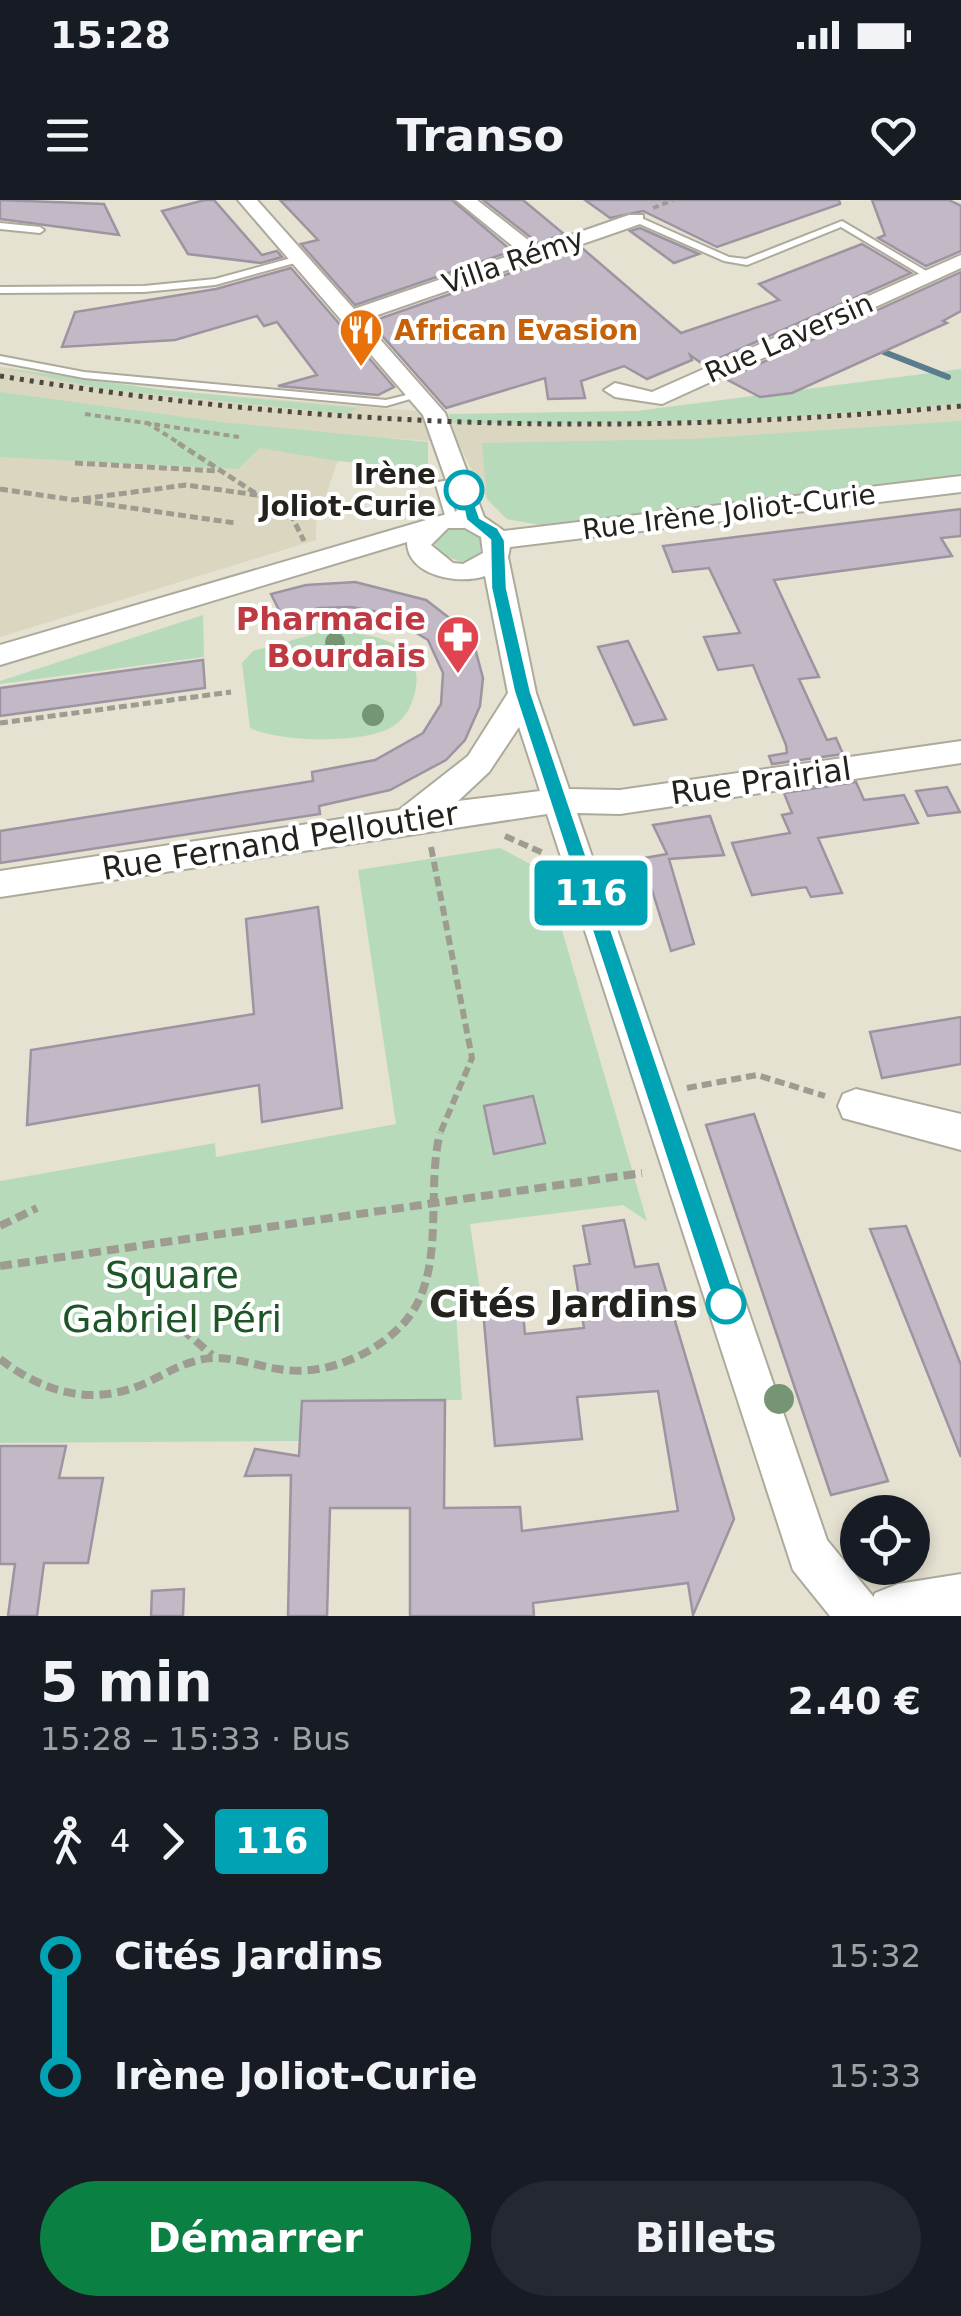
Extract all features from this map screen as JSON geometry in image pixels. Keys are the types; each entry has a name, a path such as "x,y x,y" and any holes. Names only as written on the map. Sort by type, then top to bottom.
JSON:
{"main road":[{"path":"898,1616 961,1606"}],"street":[{"path":"247,200 434,412 461,482 452,522 418,546 492,614 511,642"},
{"path":"466,200 534,254"},
{"name":"Villa Rémy","path":"351,317 636,219"},
{"name":"Rue Laversin","path":"615,390 654,399 961,261"},
{"name":"Rue Irène Joliot-Curie","path":"441,570 475,570 496,548 961,484"},
{"path":"0,655 338,552 452,522 493,532 522,692 809,1554 860,1616"},
{"path":"338,552 441,570"},
{"path":"400,822 435,802 480,766 502,738 522,692"},
{"name":"Rue Prairial","path":"561,801 620,802 961,752"},
{"name":"Rue Fernand Pelloutier","path":"0,884 561,801"},
{"path":"856,1106 961,1132"}],"lane":[{"name":"Villa Rémy","path":"636,219 728,259 747,262 842,224 928,275"},
{"path":"0,226 40,230"},
{"path":"0,290 144,289 215,282 299,258"},
{"path":"0,359 84,375 386,404 419,396"}],"path":[{"path":"84,414 239,437"},
{"path":"146,422 292,517 304,541"},
{"path":"75,463 218,471"},
{"path":"74,500 186,486 257,495"},
{"path":"0,488 235,524"},
{"path":"0,724 231,692"},
{"path":"182,1329 214,1355 276,1372 308,1373 332,1367 381,1341 422,1298 432,1264 438,1136 472,1062 430,844"},
{"path":"656,1094 757,1075 856,1106"},
{"path":"0,1266 642,1174"},
{"path":"0,1226 37,1208"},
{"path":"0,1358 49,1390 84,1400 122,1393 179,1364 214,1355"}],"shaded area":[{"path":"0,367 163,390 464,415 637,411 961,370 961,475 546,526 507,519 487,499 458,443 347,435 316,523 316,540 0,637"}],"green space":[{"path":"0,367 163,390 357,408 347,414 103,389"},
{"path":"961,369 961,403 897,409 770,418 579,423 452,423 449,414 637,411"},
{"path":"0,392 221,422 428,442 428,469 337,461 260,448 238,469 0,457"},
{"path":"961,421 961,475 546,526 507,519 487,499 482,443 692,439"},
{"path":"468,528 483,537 479,557 461,562 436,552 435,539 449,529"},
{"path":"203,615 204,657 0,684 0,681"},
{"path":"329,630 376,637 403,650 416,675 415,692 403,718 382,731 345,738 281,736 250,728 242,663 253,651"},
{"name":"Square Gabriel Péri","path":"500,848 545,872 647,1221 623,1205 470,1224 483,1310 456,1313 462,1400 304,1401 300,1441 0,1443 0,1181 215,1143 216,1157 396,1124 358,870"}],"building":[{"path":"0,200 104,204 119,235 0,219"},
{"path":"214,200 262,255 277,251 282,257 261,263 188,254 162,211"},
{"path":"280,200 452,200 512,251 355,305 301,244 318,240"},
{"path":"483,200 523,200 564,234 538,243"},
{"path":"585,200 839,200 840,204 717,247 643,211 610,218"},
{"path":"872,200 949,200 961,206 961,251 926,266 878,238 885,235"},
{"path":"640,228 699,254 674,263 630,231"},
{"path":"862,244 911,273 704,365 690,355 692,360 647,379 624,366 581,381 585,398 548,399 545,378 446,408 370,322 582,248 681,333 779,300 759,284"},
{"path":"291,268 394,387 378,395 278,386 317,375 277,322 264,326 257,316 175,340 62,347 75,312 216,289"},
{"path":"961,272 961,311 943,321 947,323 792,393 760,397 726,379"},
{"path":"961,509 961,536 941,538 952,556 774,580 819,677 799,679 827,740 836,738 843,754 772,764 769,756 787,753 786,745 753,665 718,670 704,637 740,633 709,568 673,572 663,546"},
{"path":"355,582 426,600 460,626 475,648 483,678 480,706 465,740 446,760 390,790 319,806 320,814 0,863 0,831 313,781 312,772 375,760 423,733 441,704 443,673 428,640 384,613 351,607 319,608 283,618 271,594 306,585"},
{"path":"628,641 666,719 634,725 598,647"},
{"path":"203,660 205,688 0,716 0,688"},
{"path":"856,782 864,800 904,795 918,823 818,838 842,893 811,897 806,887 752,895 732,843 790,833 782,815 792,813 784,793"},
{"path":"947,787 960,812 928,816 916,791"},
{"path":"710,816 724,855 669,859 694,944 671,951 652,890 628,894 616,863 667,854 653,825"},
{"path":"318,907 342,1108 262,1122 259,1085 27,1125 31,1050 254,1014 246,919"},
{"path":"961,1017 961,1064 882,1078 870,1032"},
{"path":"533,1096 545,1143 494,1154 484,1106"},
{"path":"754,1114 888,1481 831,1495 706,1125"},
{"path":"624,1220 635,1267 658,1264 734,1519 693,1615 688,1583 533,1603 534,1616 410,1616 410,1508 330,1508 327,1616 288,1616 291,1475 245,1476 255,1449 299,1456 302,1401 445,1400 444,1508 520,1507 522,1531 678,1511 658,1391 577,1397 582,1439 495,1446 483,1310 522,1304 525,1334 584,1328 574,1266 590,1264 583,1226"},
{"path":"906,1226 961,1365 961,1457 870,1229"},
{"path":"0,1446 66,1446 59,1478 103,1478 88,1563 44,1563 37,1616 8,1616 15,1564 0,1564"},
{"path":"184,1589 183,1616 151,1616 152,1591"}],"waterway":[{"path":"884,352 948,377"}],"railway":[{"path":"0,376 242,407 480,422 718,422 961,406"}],"bus line":[{"name":"116","path":"464,490 473,520 493,532 498,540 495,557 499,588 522,692 726,1304"}],"place":[{"name":"African Evasion","path":"361,368"},
{"name":"Irène Joliot-Curie","path":"464,490"},
{"name":"Pharmacie Bourdais","path":"458,675"},
{"name":"Cités Jardins","path":"726,1304"}]}
